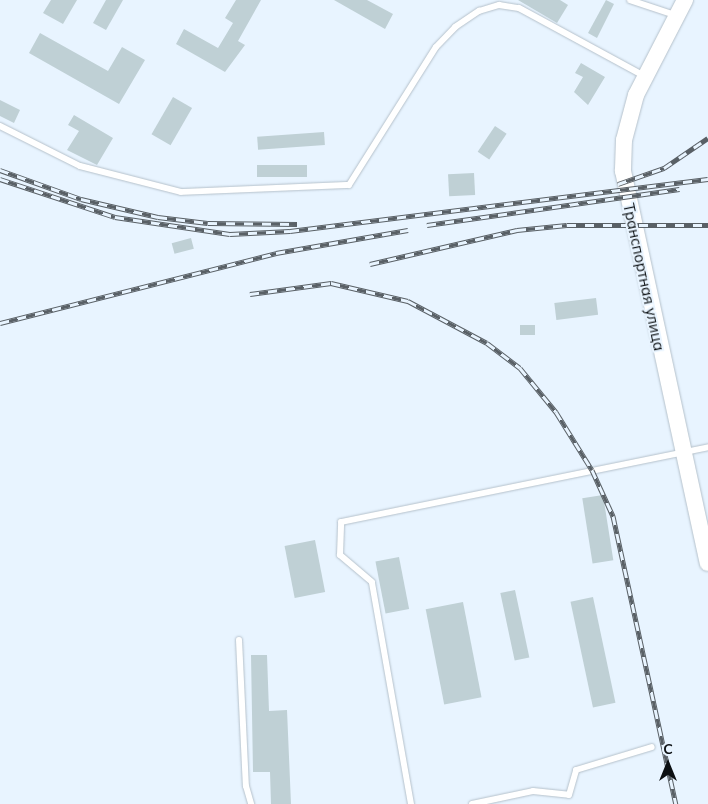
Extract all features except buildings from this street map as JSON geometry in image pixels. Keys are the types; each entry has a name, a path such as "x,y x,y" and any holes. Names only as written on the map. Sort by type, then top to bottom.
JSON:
{"street":[{"name":"Транспортная улица","path":"685,0 644,76 626,127 623,171 683,453 702,509 708,563"}],"lane":[{"path":"630,0 676,16"},
{"path":"0,126 80,166 181,192 349,185 436,47 455,27 479,11 499,5 519,8 644,76"},
{"path":"411,804 372,582 340,555 341,522 708,447"},
{"path":"239,640 246,786 251,804"},
{"path":"472,804 533,791 569,795 576,770 652,748"}],"railway":[{"path":"618,184 664,168 708,138"},
{"path":"0,170 81,199 158,217 208,223 297,224"},
{"path":"0,179 115,217 230,234 290,231 708,179"},
{"path":"427,225 679,189"},
{"path":"370,264 517,230 567,225 708,225"},
{"path":"0,323 276,253 408,230"},
{"path":"250,294 331,283 408,301 487,343 520,368 556,412 592,470 613,516 676,804"}]}
